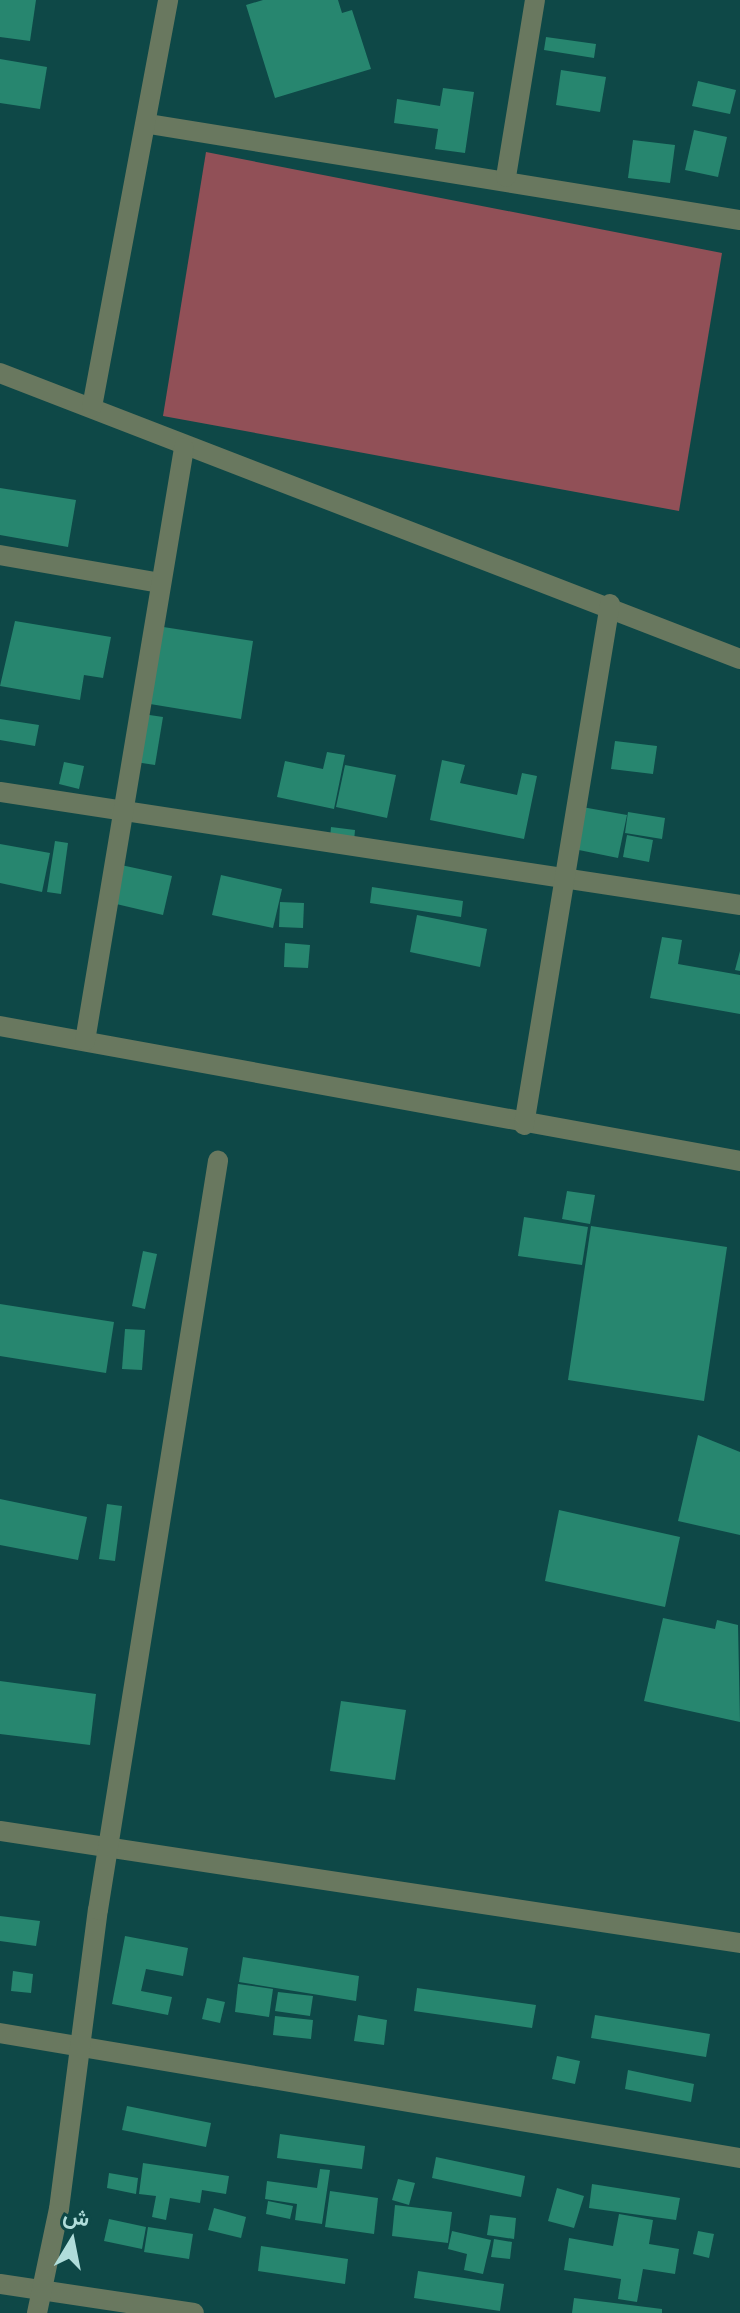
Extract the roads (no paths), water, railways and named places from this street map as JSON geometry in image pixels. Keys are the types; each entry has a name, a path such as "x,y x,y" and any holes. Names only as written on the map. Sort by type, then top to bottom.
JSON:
{"street":[{"path":"92,407 149,124 168,0"},
{"path":"506,177 535,0"},
{"path":"149,124 506,177 740,220"},
{"path":"0,373 92,407 184,448 610,604 740,659"},
{"path":"85,1041 184,448"},
{"path":"0,555 160,583"},
{"path":"524,1125 610,604"},
{"path":"0,792 740,905"},
{"path":"0,1026 524,1125 740,1161"},
{"path":"37,2313 82,2046 109,1846 218,1161"},
{"path":"0,1831 740,1943"},
{"path":"0,2033 740,2158"},
{"path":"0,2284 194,2313"}]}
